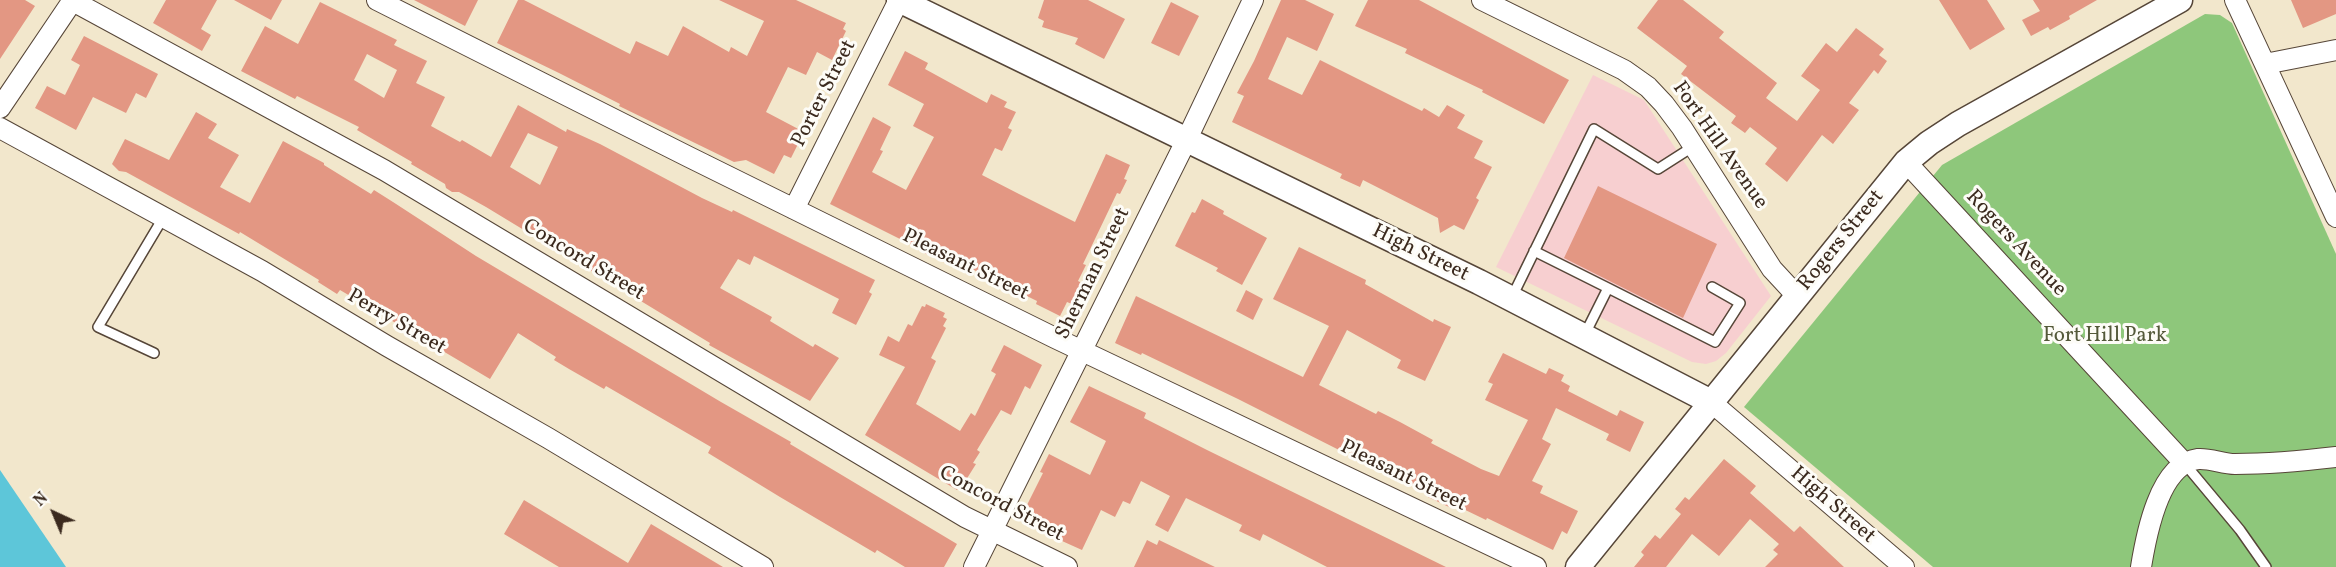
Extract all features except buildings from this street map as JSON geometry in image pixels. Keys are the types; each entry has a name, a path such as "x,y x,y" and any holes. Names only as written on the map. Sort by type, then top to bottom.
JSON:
{"street":[{"path":"0,108 72,0"},
{"name":"Concord Street","path":"72,0 384,170 955,511 1067,567"},
{"name":"Pleasant Street","path":"377,0 1083,351 1536,567"},
{"name":"Porter Street","path":"794,209 899,0"},
{"name":"High Street","path":"899,0 1511,299 1711,402 1904,567"},
{"name":"Sherman Street","path":"974,567 1083,351 1253,0"},
{"name":"Rogers Street","path":"1578,567 1906,162 1929,142 1958,124 2180,0"},
{"path":"2235,0 2336,217"},
{"name":"Fort Hill Avenue","path":"1490,2 1624,70 1648,87 1664,104 1694,146 1772,269 1797,296"},
{"path":"2265,64 2336,50"},
{"name":"Perry Street","path":"0,128 262,271 763,567"},
{"name":"Rogers Avenue","path":"1906,162 2185,464"},
{"path":"2141,567 2153,512 2165,484 2185,464 2198,459 2233,464 2336,457"}],"lane":[{"path":"1511,299 1594,129 1658,169 1694,146"},
{"path":"154,353 98,327 163,218"},
{"path":"1534,251 1715,342 1740,303 1712,287"},
{"path":"1584,336 1608,288"},
{"path":"2185,464 2240,530 2266,567"}],"shaded area":[{"path":"1593,75 1644,100 1771,296 1726,353 1716,361 1706,364 1692,362 1496,267"}],"green space":[{"name":"Fort Hill Park","path":"2205,14 2220,15 2232,23 2336,254 2336,567 1933,567 1744,407 1942,165"}],"water":[{"path":"0,470 66,567 0,567"}]}
